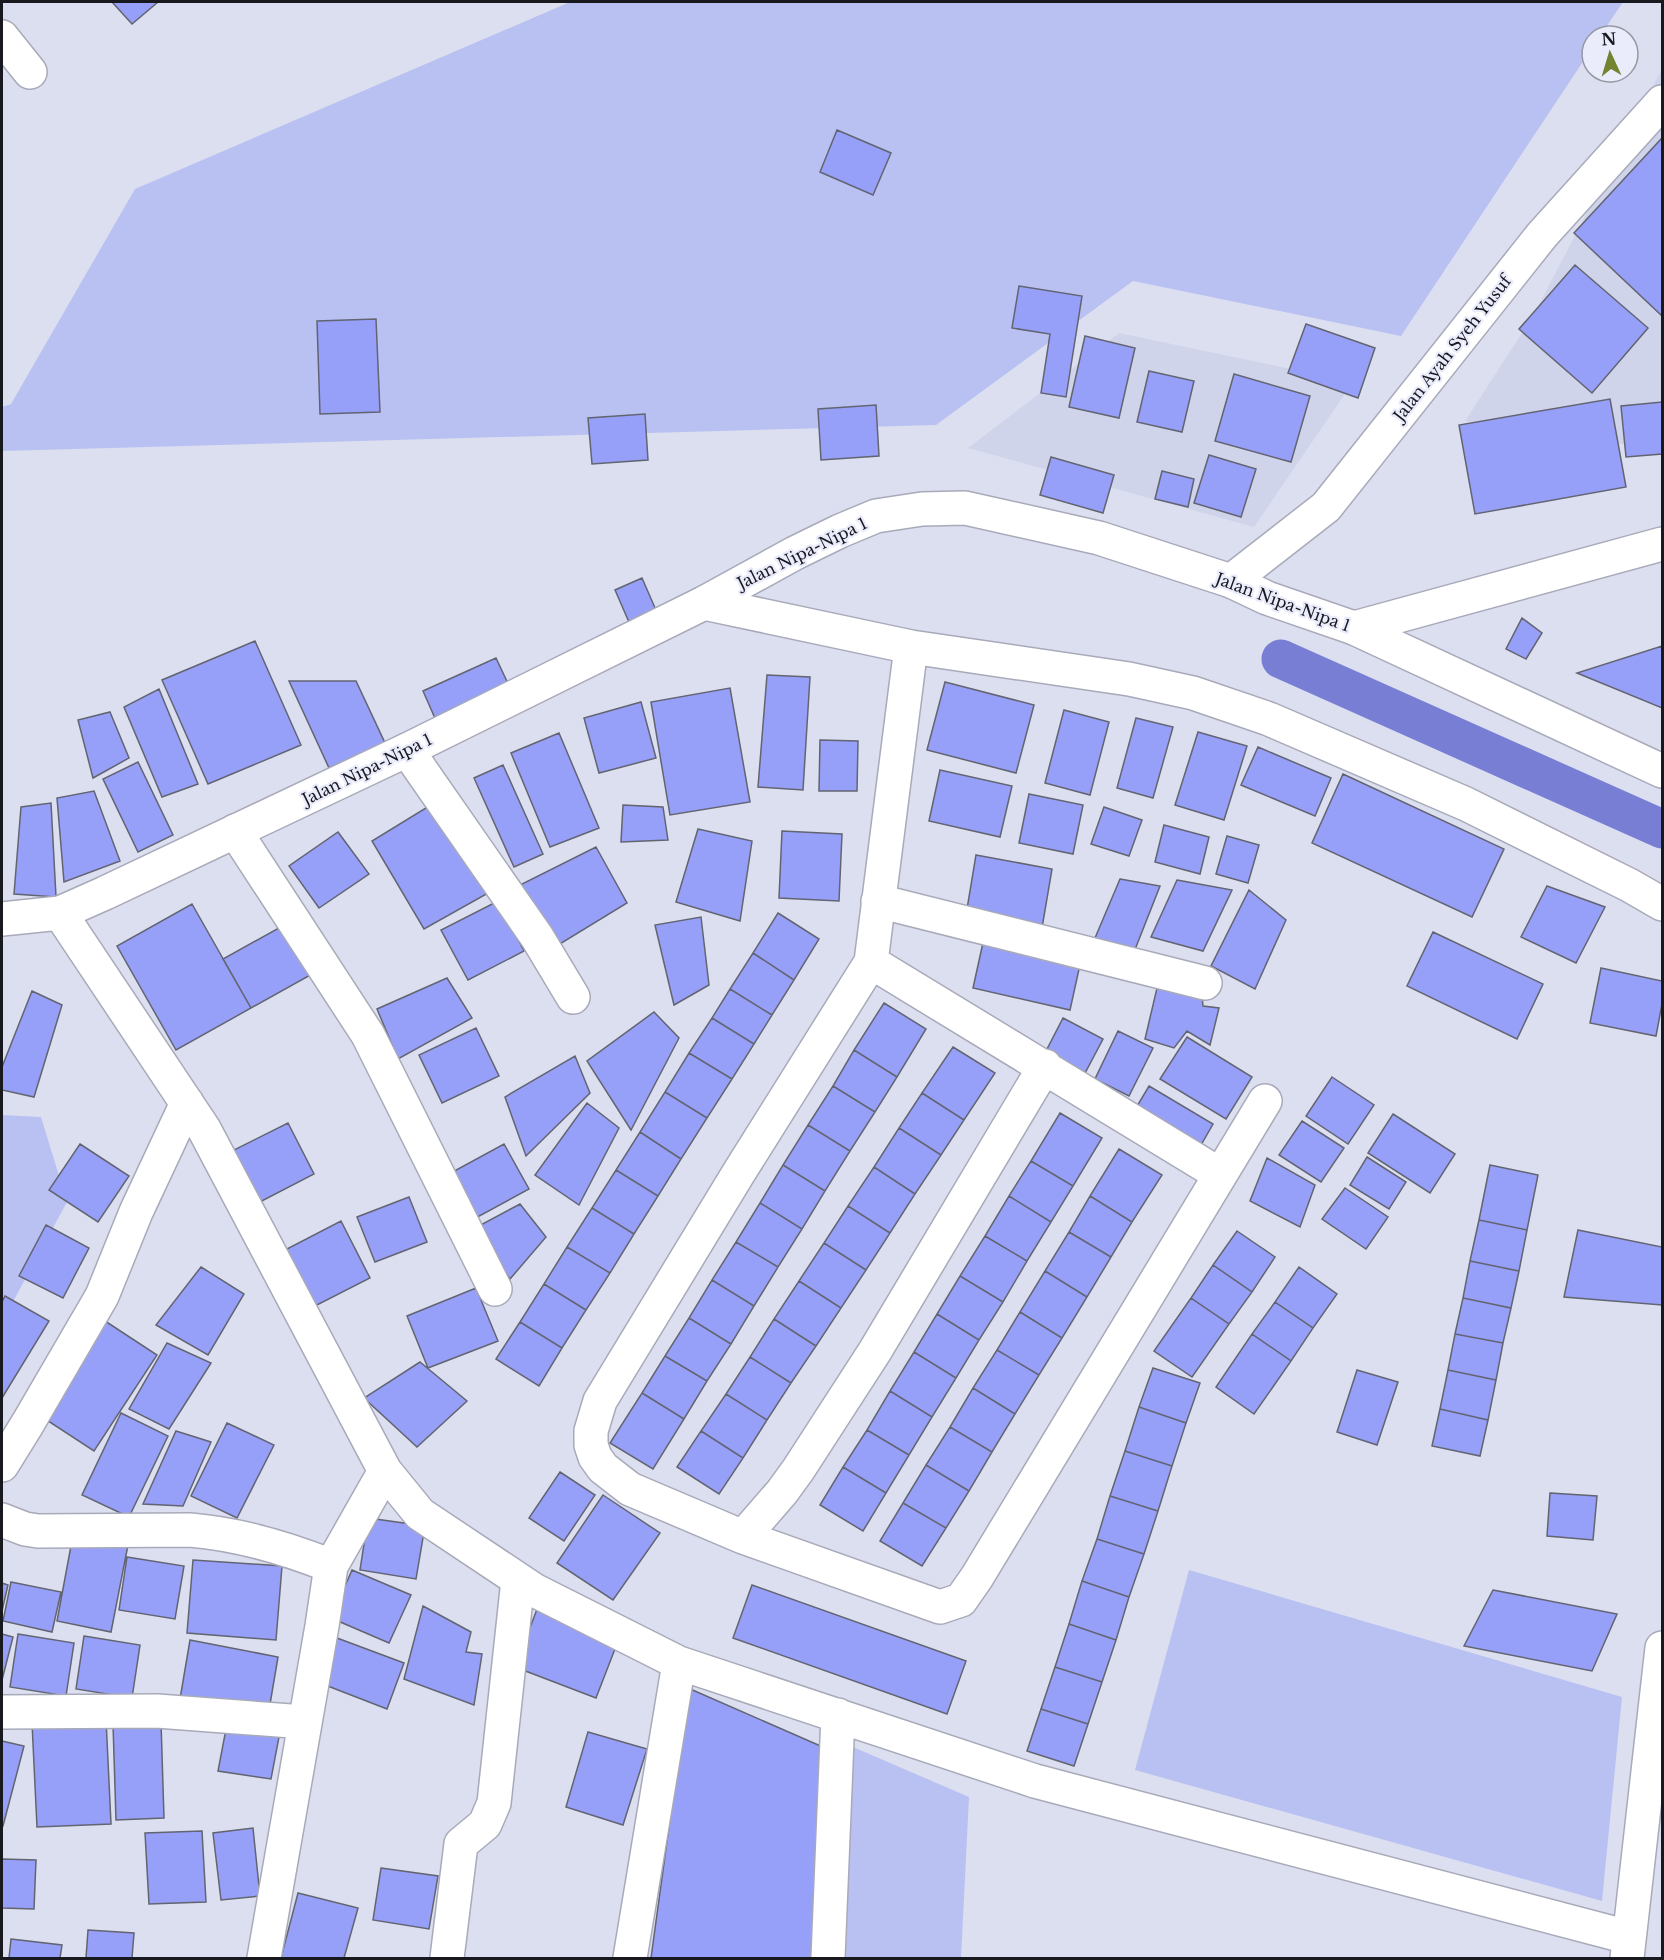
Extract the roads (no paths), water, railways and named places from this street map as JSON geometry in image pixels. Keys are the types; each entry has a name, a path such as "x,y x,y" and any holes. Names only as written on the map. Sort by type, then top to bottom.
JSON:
{"street":[{"path":"2,37 30,72"},
{"name":"Jalan Ayah Syeh Yusuf","path":"1231,581 1326,507 1542,235 1662,102"},
{"name":"Jalan Nipa-Nipa 1","path":"2,919 60,913 407,750 705,603 840,531 876,516 922,509 965,508 1099,538 1231,581 1267,598 1354,628 1662,771"},
{"path":"1354,628 1662,544"},
{"path":"705,603 911,647 1129,679 1193,693 1269,719 1466,804 1629,885 1662,904"},
{"path":"911,647 871,962 738,1174 600,1401 591,1431 591,1445 595,1457 603,1468 630,1489 743,1537 940,1607 961,1600 1264,1101"},
{"path":"407,750 537,937 573,997"},
{"path":"235,831 368,1035 495,1289"},
{"path":"878,901 1205,983"},
{"path":"60,913 204,1129 385,1471 420,1514 534,1590 679,1663 1035,1781 1627,1948 1662,1648"},
{"path":"871,962 1219,1174"},
{"path":"743,1537 798,1470 875,1351 1045,1066"},
{"path":"2,1465 102,1296 136,1212 187,1103"},
{"path":"264,1959 331,1566 385,1471"},
{"path":"2,1520 25,1529 39,1531 190,1530 214,1532 299,1553 331,1566"},
{"path":"447,1959 461,1844 485,1824 494,1803 518,1580"},
{"path":"630,1959 679,1663"},
{"path":"2,1712 157,1711 305,1722"},
{"path":"828,1959 838,1716"}],"waterway":[{"path":"1281,659 1662,829"}]}
